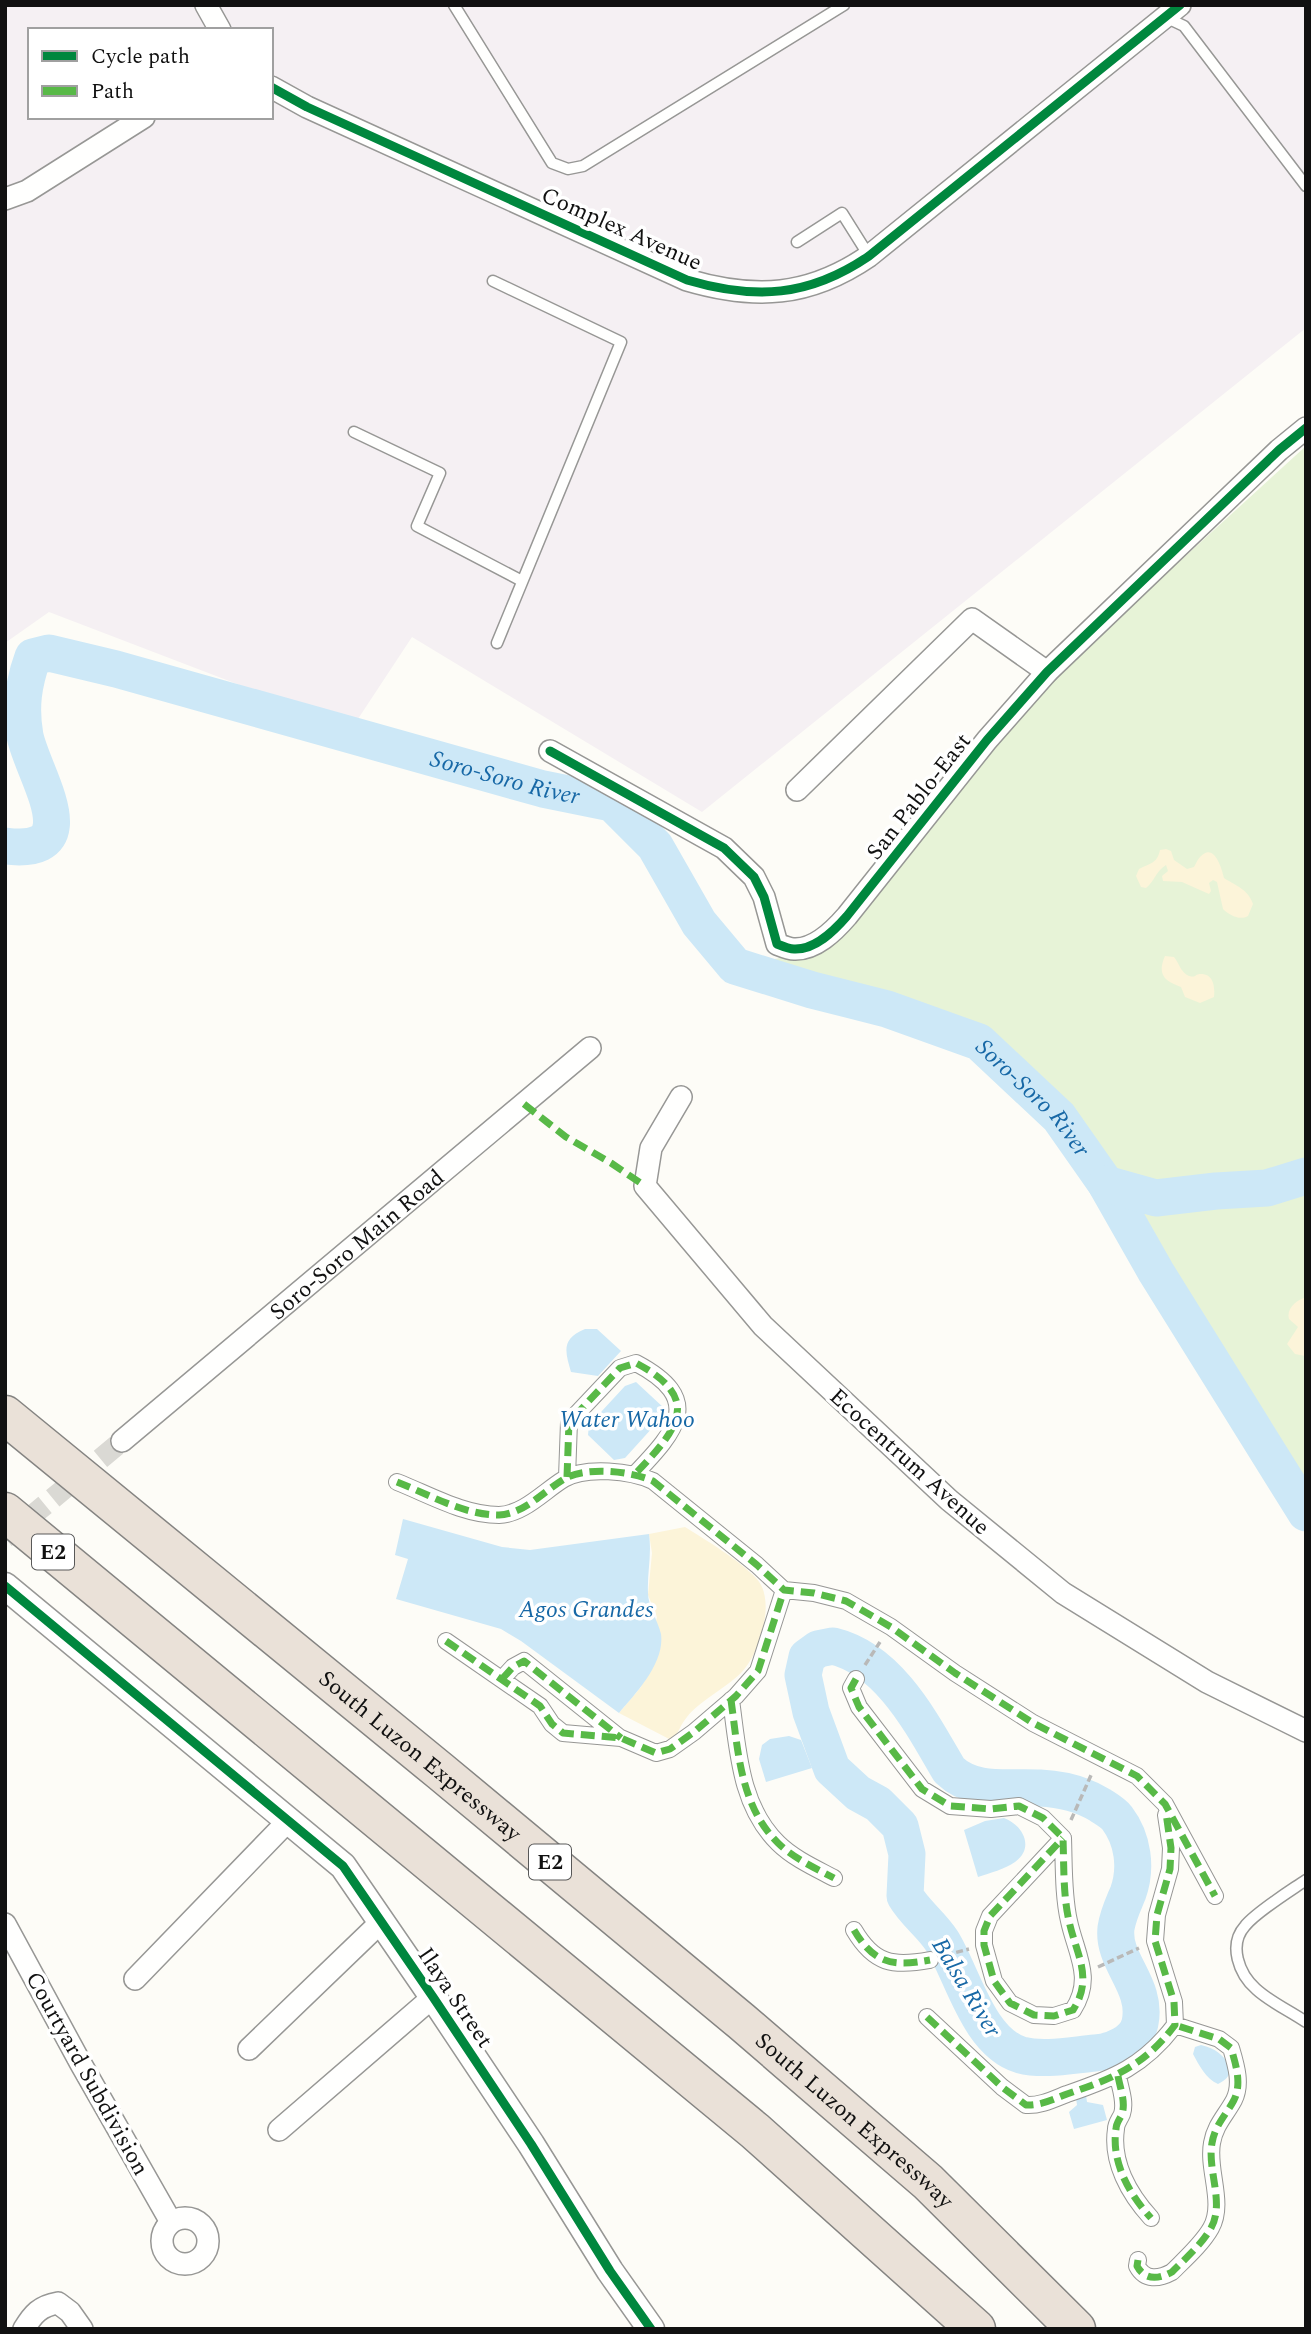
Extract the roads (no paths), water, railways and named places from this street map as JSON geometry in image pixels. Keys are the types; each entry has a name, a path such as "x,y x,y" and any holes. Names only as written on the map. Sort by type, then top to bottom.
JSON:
{"highway":[{"name":"South Luzon Expressway","path":"5,1415 741,2021 928,2182 1076,2329"},
{"name":"E2","path":"5,1512 755,2131 976,2329"}],"street":[{"path":"206,5 219,28"},
{"name":"Complex Avenue","path":"273,88 307,107 687,281 716,289 769,294 792,290 836,276 869,256 1167,9"},
{"path":"5,199 27,191 141,119"},
{"name":"San Pablo-East","path":"550,751 724,848 754,877 764,897 777,944 793,949 829,936 987,740 1047,672 1279,450 1306,428"},
{"path":"797,790 972,619 1047,672"},
{"name":"Soro-Soro Main Road","path":"122,1440 590,1048"},
{"name":"Ecocentrum Avenue","path":"681,1097 651,1148 645,1186 763,1326 949,1500 1063,1593 1208,1682 1306,1731"},
{"path":"567,1476 569,1422 620,1368 636,1363 663,1381 674,1393 679,1407 674,1426 661,1447 636,1474"},
{"path":"397,1482 472,1512 502,1515 522,1508 567,1476 607,1472 636,1474 668,1492 783,1590 814,1593 846,1601 891,1627 955,1673 1033,1723 1137,1776 1165,1804 1215,1896"},
{"name":"Ilaya Street","path":"5,1586 343,1866 531,2144 610,2272 651,2329"},
{"path":"502,1679 513,1667 524,1661 621,1738 656,1753 670,1749 731,1700 758,1671 783,1590"},
{"path":"446,1641 540,1706 552,1724 563,1733 621,1738"},
{"path":"856,1679 851,1688 859,1707 922,1789 950,1807 1020,1807 1043,1818 1063,1838 1068,1920 1084,1974 1080,1999 1073,2011 1054,2016 1034,2015 1010,2003 994,1981 984,1945 984,1931 990,1916 1063,1838"},
{"path":"731,1700 743,1782 760,1822 779,1844 834,1878"},
{"path":"927,2017 1002,2087 1026,2105 1040,2104 1118,2076 1161,2043 1175,2025 1174,2001 1154,1941 1157,1915 1170,1869 1171,1848 1165,1804"},
{"path":"135,1979 288,1821"},
{"path":"249,2049 381,1922"},
{"name":"Courtyard Subdivision","path":"5,1923 171,2222"},
{"path":"854,1930 863,1946 879,1959 906,1965 930,1960"},
{"path":"279,2130 433,1997"},
{"path":"1138,2260 1137,2266 1144,2275 1157,2279 1163,2277 1172,2272 1212,2227 1216,2210 1211,2168 1212,2143 1220,2118 1234,2100 1238,2082 1231,2048 1219,2039 1175,2025"},
{"path":"1118,2076 1123,2101 1122,2114 1116,2125 1115,2143 1119,2167 1134,2196 1151,2218"},
{"path":"24,2329 44,2305 58,2303 70,2312 82,2329"}],"lane":[{"path":"454,5 552,163 568,169 583,166 844,5"},
{"path":"1167,9 1184,26 1306,186"},
{"path":"797,242 842,214 869,256"},
{"path":"494,281 621,342 497,643"},
{"path":"354,432 440,473 417,526 522,581"},
{"path":"1306,1880 1244,1927 1239,1939 1237,1963 1256,1990 1306,2022"}],"water":[{"path":"585,1329 597,1329 621,1351 598,1376 571,1372 569,1365 566,1352 568,1341"},
{"name":"Water Wahoo","path":"636,1382 664,1408 663,1416 625,1458 614,1460 588,1435 589,1425 625,1386"},
{"name":"Agos Grandes","path":"403,1519 502,1547 530,1550 649,1534 648,1598 661,1634 661,1645 659,1656 648,1677 619,1713 501,1629 396,1599 408,1559 395,1555"},
{"path":"789,1736 801,1740 812,1768 766,1782 759,1759 762,1745 770,1739"},
{"path":"1004,1818 1021,1831 1024,1850 1015,1862 978,1877 964,1830 985,1821"},
{"path":"1201,2045 1219,2053 1231,2068 1227,2078 1218,2084 1206,2075 1193,2054 1195,2047"},
{"path":"1086,2095 1087,2102 1103,2105 1107,2120 1074,2129 1069,2112 1077,2105 1076,2098"}],"waterway":[{"name":"Soro-Soro River","path":"5,846 31,846 46,839 51,826 45,791 25,736 23,716 25,686 33,657 49,653 116,669 543,789 612,803 655,846 699,923 735,966 812,990 887,1009 979,1042 1059,1117 1106,1184 1156,1272 1306,1513"},
{"path":"1106,1184 1156,1198 1267,1188 1306,1176"},
{"name":"Balsa River","path":"833,1646 853,1653 888,1679 928,1733 949,1770 959,1778 980,1786 1048,1789 1071,1793 1093,1801 1117,1818 1127,1835 1133,1864 1131,1883 1119,1914 1116,1940 1135,1985 1141,2009 1138,2030 1128,2041 1102,2052 1039,2058 1021,2055 1006,2048 993,2036 973,2006 942,1941 905,1896 907,1854 900,1826 878,1804 858,1793 832,1769 811,1712 803,1675 807,1657 818,1649 833,1646"}],"tunnel":[{"path":"5,1538 122,1441"}]}
